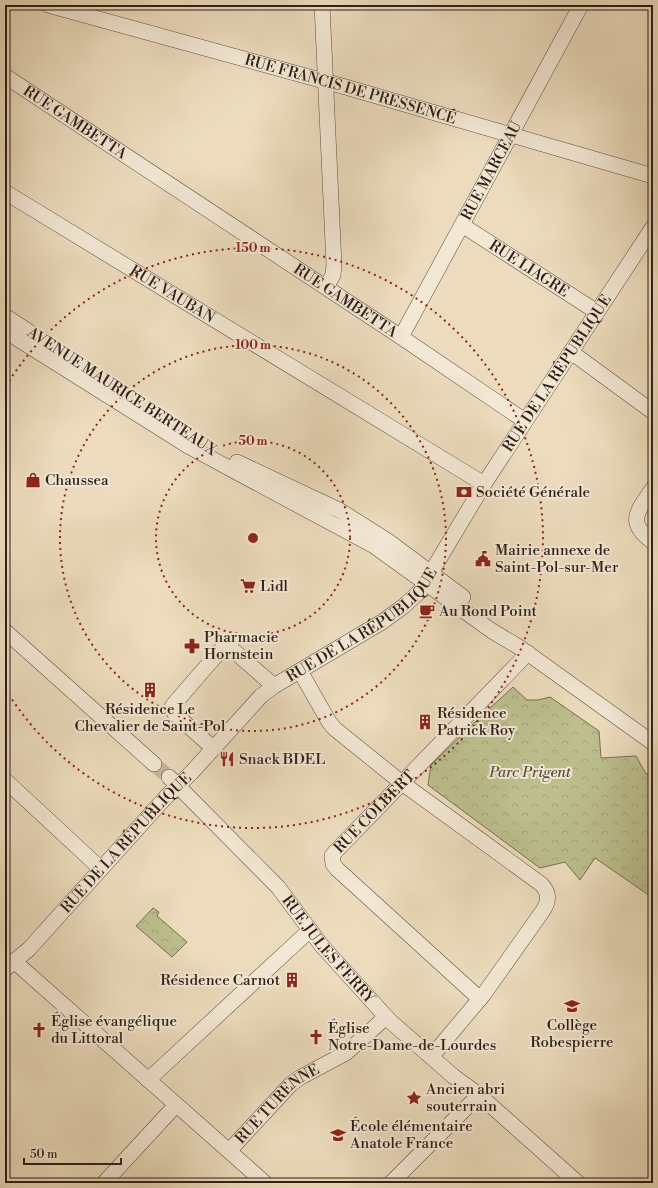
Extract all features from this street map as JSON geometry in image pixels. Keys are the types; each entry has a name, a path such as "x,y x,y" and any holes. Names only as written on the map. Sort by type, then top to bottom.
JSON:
{"street":[{"name":"RUE FRANCIS DE PRESSENCÉ","path":"48,5 326,82 653,176"},
{"path":"322,5 334,265 333,275 326,287"},
{"name":"RUE MARCEAU","path":"401,337 581,5"},
{"name":"RUE GAMBETTA","path":"5,76 326,287 525,421"},
{"name":"RUE VAUBAN","path":"5,192 484,484"},
{"name":"RUE LIAGRE","path":"462,225 597,312"},
{"name":"RUE DE LA RÉPUBLIQUE","path":"10,966 29,949 101,869 173,781 192,772 261,696 274,686 388,618 414,598 428,578 484,484 653,227"},
{"name":"AVENUE MAURICE BERTEAUX","path":"5,316 195,439 244,466 339,510 376,533 492,631 524,650 653,744"},
{"name":"AVENUE MAURICE BERTEAUX","path":"5,330 188,446 367,541 428,578"},
{"path":"571,352 653,412"},
{"path":"653,488 637,513 636,522 642,534 653,542"},
{"path":"5,631 154,764"},
{"path":"213,748 175,714 172,708 226,644 274,686"},
{"name":"RUE COLBERT","path":"480,999 337,870 333,864 332,856 402,783 524,650"},
{"path":"300,671 331,725 402,783 541,884 547,892 548,899 542,912 480,999 431,1056"},
{"path":"5,780 101,869"},
{"name":"RUE JULES FERRY","path":"173,781 278,887 338,964 386,1017 458,1080 479,1095 576,1182"},
{"path":"148,1080 310,930"},
{"path":"10,966 148,1080 265,1183"},
{"name":"RUE TURENNE","path":"229,1151 291,1084 301,1076 346,1053 386,1017"},
{"path":"391,1183 479,1095"},
{"path":"104,1183 176,1105"}],"green space":[{"name":"Parc Prigent","path":"513,687 527,700 538,700 550,697 599,731 601,758 636,756 646,774 653,774 653,898 595,858 580,880 565,862 540,868 428,785 431,765"},
{"path":"153,908 159,912 157,916 187,942 172,957 136,926"}],"tunnel":[{"path":"154,764 169,777"}],"place":[{"name":"Chaussea","path":"33,480"},
{"name":"Société Générale","path":"464,492"},
{"name":"Mairie annexe de Saint-Pol-sur-Mer","path":"483,559"},
{"name":"Lidl","path":"248,586"},
{"name":"Au Rond Point","path":"427,611"},
{"name":"Pharmacie Hornstein","path":"192,646"},
{"name":"Résidence Le Chevalier de Saint-Pol","path":"150,690"},
{"name":"Résidence Patrick Roy","path":"425,722"},
{"name":"Snack BDEL","path":"227,759"},
{"name":"Résidence Carnot","path":"292,980"},
{"name":"Collège Robespierre","path":"572,1006"},
{"name":"Église évangélique du Littoral","path":"39,1030"},
{"name":"Église Notre-Dame-de-Lourdes","path":"316,1037"},
{"name":"Ancien abri souterrain","path":"414,1098"},
{"name":"École élémentaire Anatole France","path":"338,1135"}]}
